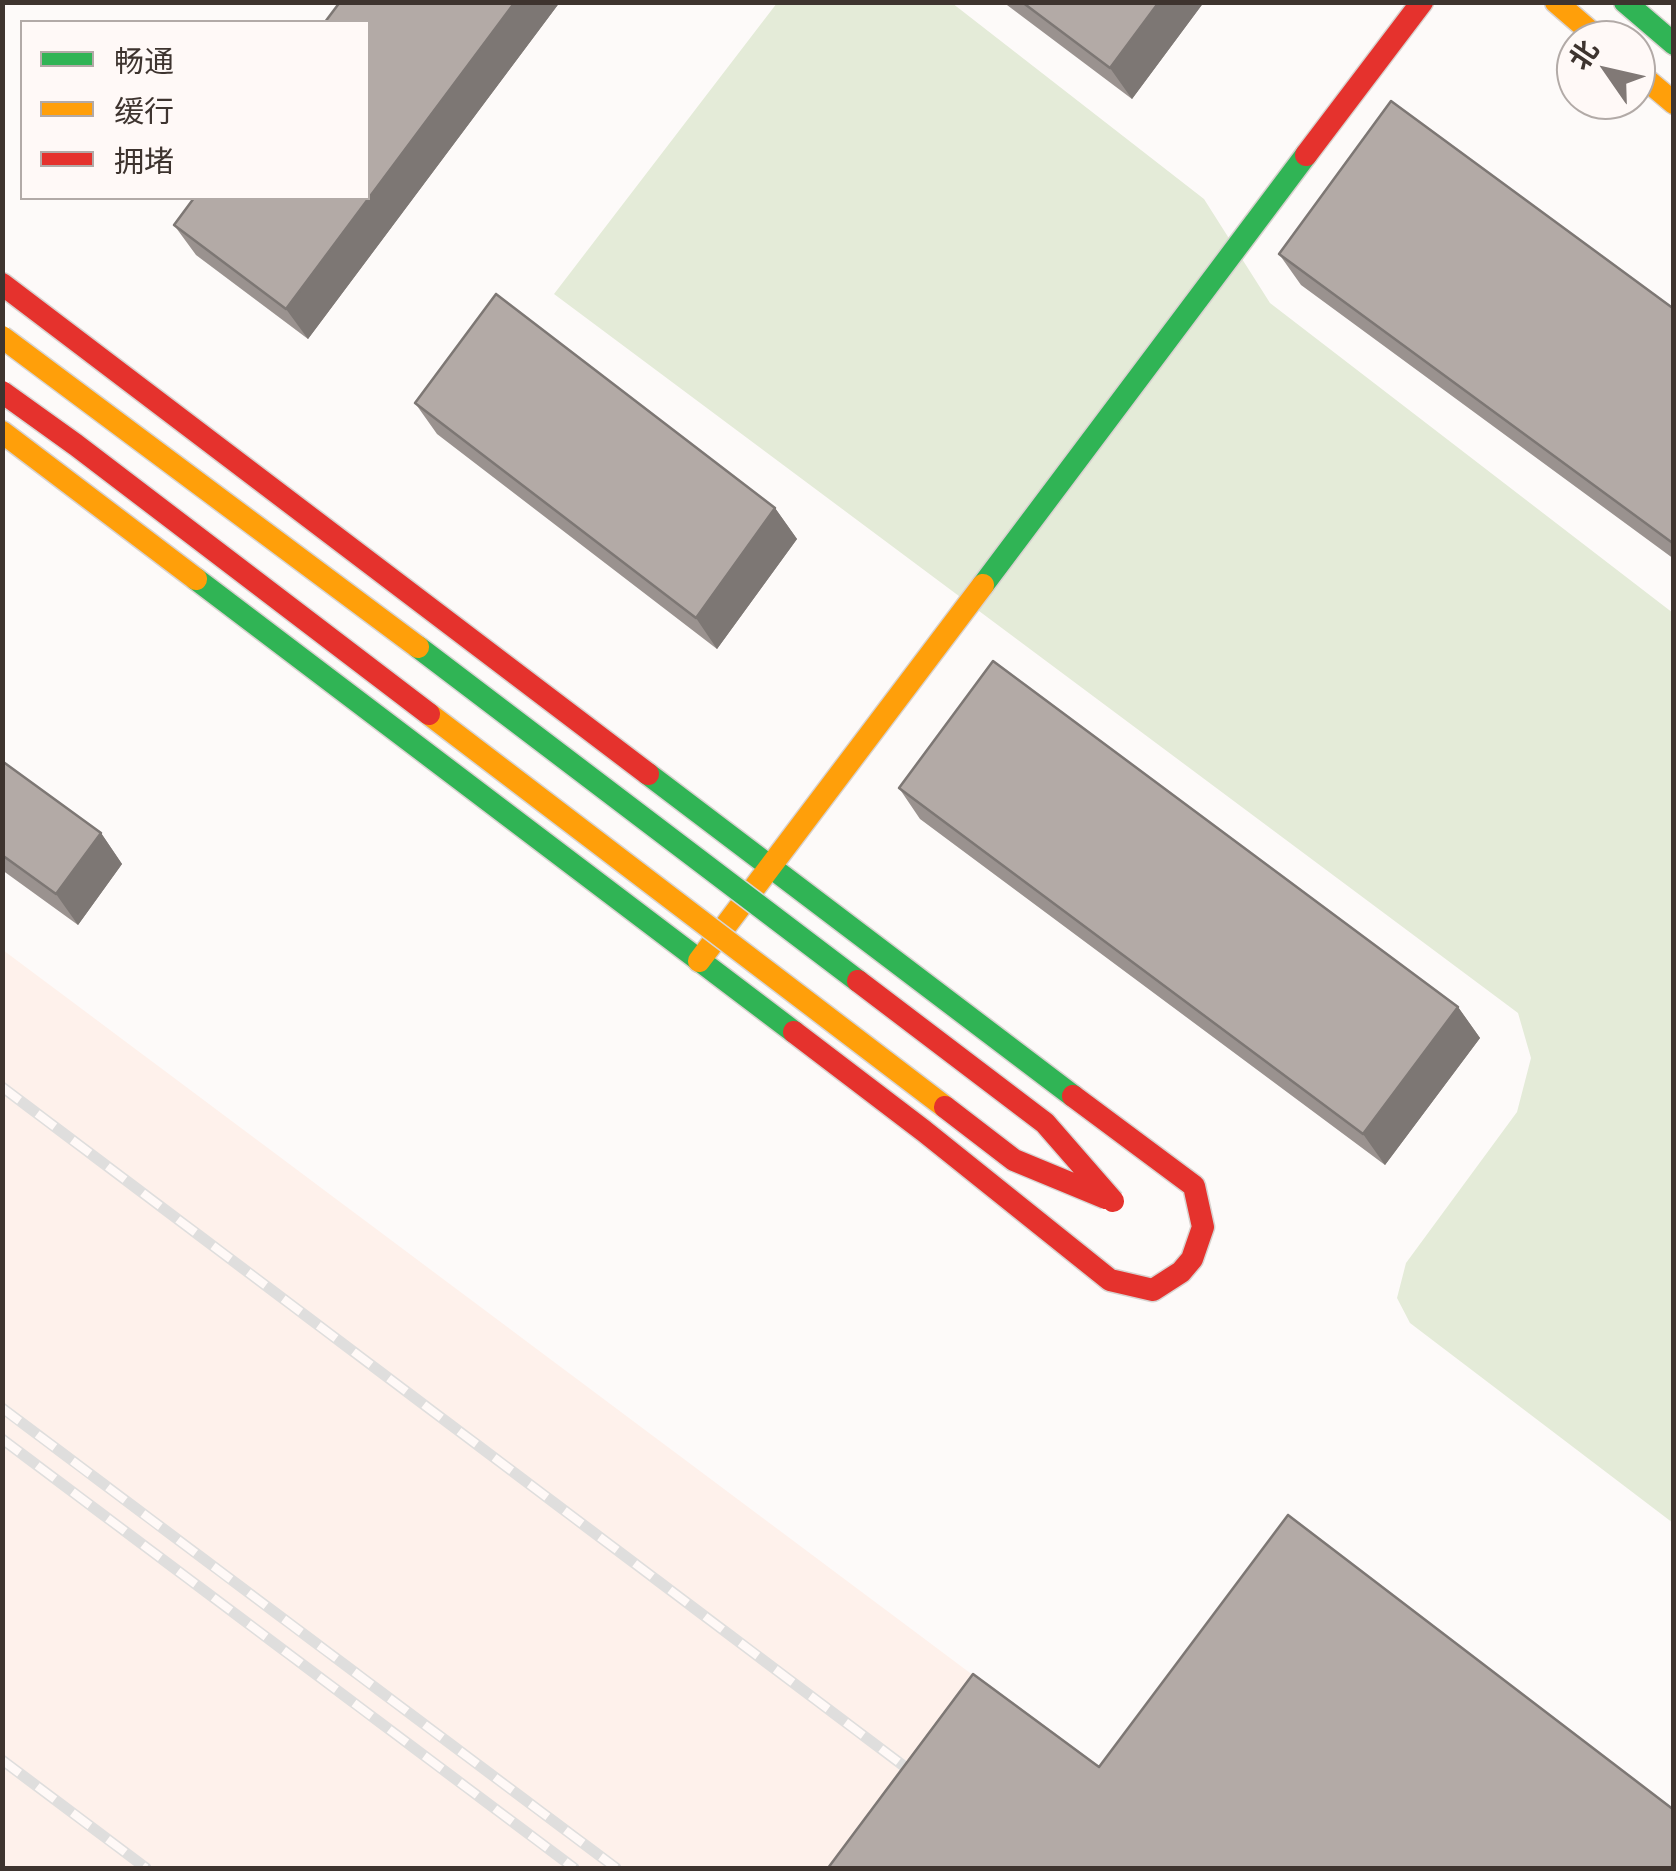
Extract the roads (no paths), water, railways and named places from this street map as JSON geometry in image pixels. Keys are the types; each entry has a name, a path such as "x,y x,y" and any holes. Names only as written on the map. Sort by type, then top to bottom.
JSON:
{"street":[{"path":"699,961 1422,2"},
{"path":"1556,2 1577,20"},
{"path":"1625,2 1674,44"},
{"path":"2,284 1194,1186 1202,1227 1192,1259 1153,1290 1110,1280 924,1130 2,432"},
{"path":"2,336 1045,1123 1114,1201 1014,1160 2,392"}],"railway":[{"path":"2,1087 925,1782"},
{"path":"2,1408 616,1868"},
{"path":"2,1439 574,1868"},
{"path":"2,1760 146,1868"}]}
